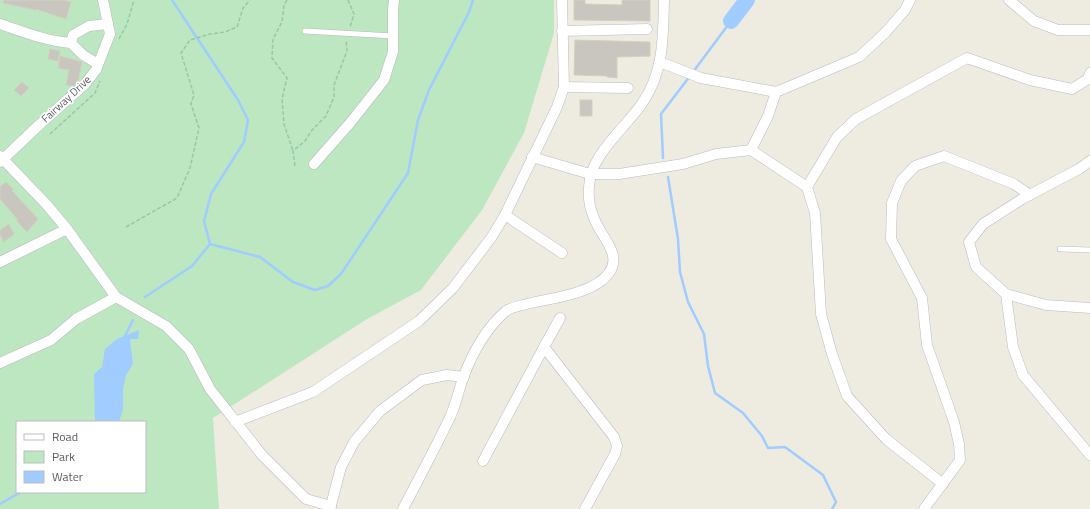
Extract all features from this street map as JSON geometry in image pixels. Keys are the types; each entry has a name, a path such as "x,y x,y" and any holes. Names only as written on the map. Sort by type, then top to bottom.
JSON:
{"street":[{"name":"Fairway Drive","path":"1,159 85,84 96,70 110,34 103,0"},
{"path":"314,164 350,123 384,80 393,52 394,0"},
{"path":"235,422 313,392 419,321 453,288 491,238 505,216 557,107 564,87 562,0"},
{"path":"403,509 451,414 476,348 494,324 507,310 589,288 603,280 613,266 614,257 609,244 594,219 590,205 588,188 590,174 597,160 643,102 653,82 660,62 663,42 664,0"},
{"path":"660,62 701,78 776,92 859,57 885,33 905,10 910,0"},
{"path":"1009,0 1034,21 1052,28 1058,30 1090,30"},
{"path":"0,24 39,38 72,44 82,55 98,64"},
{"path":"72,44 73,34 89,26 108,24"},
{"path":"562,31 647,29"},
{"path":"807,187 837,137 856,119 967,58 1030,80 1072,89 1088,79 1090,73"},
{"path":"564,87 628,88"},
{"path":"751,150 768,116 776,92"},
{"path":"532,157 590,174 619,174 682,164 716,154 751,150 807,187 815,213 821,314 832,354 847,396 886,439 943,484"},
{"path":"924,509 960,460 959,444 954,422 927,345 922,298 891,239 892,203 901,181 915,166 944,156 1014,184 1030,195"},
{"path":"1,159 47,205 67,229 116,297 166,326 189,349 210,389 235,422 262,455 306,499 331,507 341,467 354,442 380,411 422,380 448,375 464,377"},
{"path":"1090,161 1079,170 1030,195 983,224 969,242 976,267 1006,294 1046,305 1090,308"},
{"path":"505,216 562,253"},
{"path":"0,262 67,229"},
{"path":"1006,294 1013,347 1023,375 1090,455"},
{"path":"0,363 50,340 76,319 116,297"},
{"path":"483,461 560,318"},
{"path":"544,347 614,437 617,446 615,454 585,509"}],"lane":[{"path":"305,31 393,36"},
{"path":"1060,249 1090,250"}],"path":[{"path":"126,227 177,198 190,168 199,128 192,104 194,95 181,53 190,40 210,34 225,32 237,27 243,8 250,0"},
{"path":"287,0 284,5 282,22 273,39 272,58 287,78 282,99 284,124 293,151 295,166"},
{"path":"348,0 354,14 348,32"},
{"path":"293,151 305,141 312,130 326,116 334,97 334,86 347,52 346,39"}],"green space":[{"path":"0,0 554,0 554,33 524,133 482,210 421,290 367,319 213,418 219,509 0,509"}],"water":[{"path":"139,330 138,339 130,339 133,364 126,375 123,389 123,409 119,421 95,421 94,374 102,367 105,349 117,339"}],"building":[{"path":"4,0 63,0 71,2 66,19 36,9 3,3"},
{"path":"574,0 585,0 585,4 622,5 622,0 650,0 650,21 574,20"},
{"path":"575,40 650,42 650,56 617,57 617,78 607,76 574,75"},
{"path":"50,49 60,51 58,61 48,59"},
{"path":"60,56 82,62 78,82 73,86 66,85 69,70 58,68"},
{"path":"22,82 29,88 21,96 14,90"},
{"path":"580,100 592,100 592,116 580,116"},
{"path":"6,182 13,189 12,191 38,219 27,232 0,199 0,187"},
{"path":"9,224 14,234 4,242 0,235 0,230"}],"waterway":[{"path":"172,0 238,100 248,120 244,142 211,194 204,221 210,244"},
{"path":"210,244 260,257 293,282 315,290 328,286 341,274 408,173 418,120 429,90 469,12 473,0"},
{"path":"731,21 747,0"},
{"path":"693,72 731,21"},
{"path":"663,158 661,114 690,76"},
{"path":"668,177 678,239 680,272 688,302 704,334 708,366 715,393 743,413 762,436 768,448 785,447 823,475 836,502 832,509"},
{"path":"145,297 192,266 210,244"},
{"path":"124,338 133,320"},
{"path":"0,504 19,493"}]}
